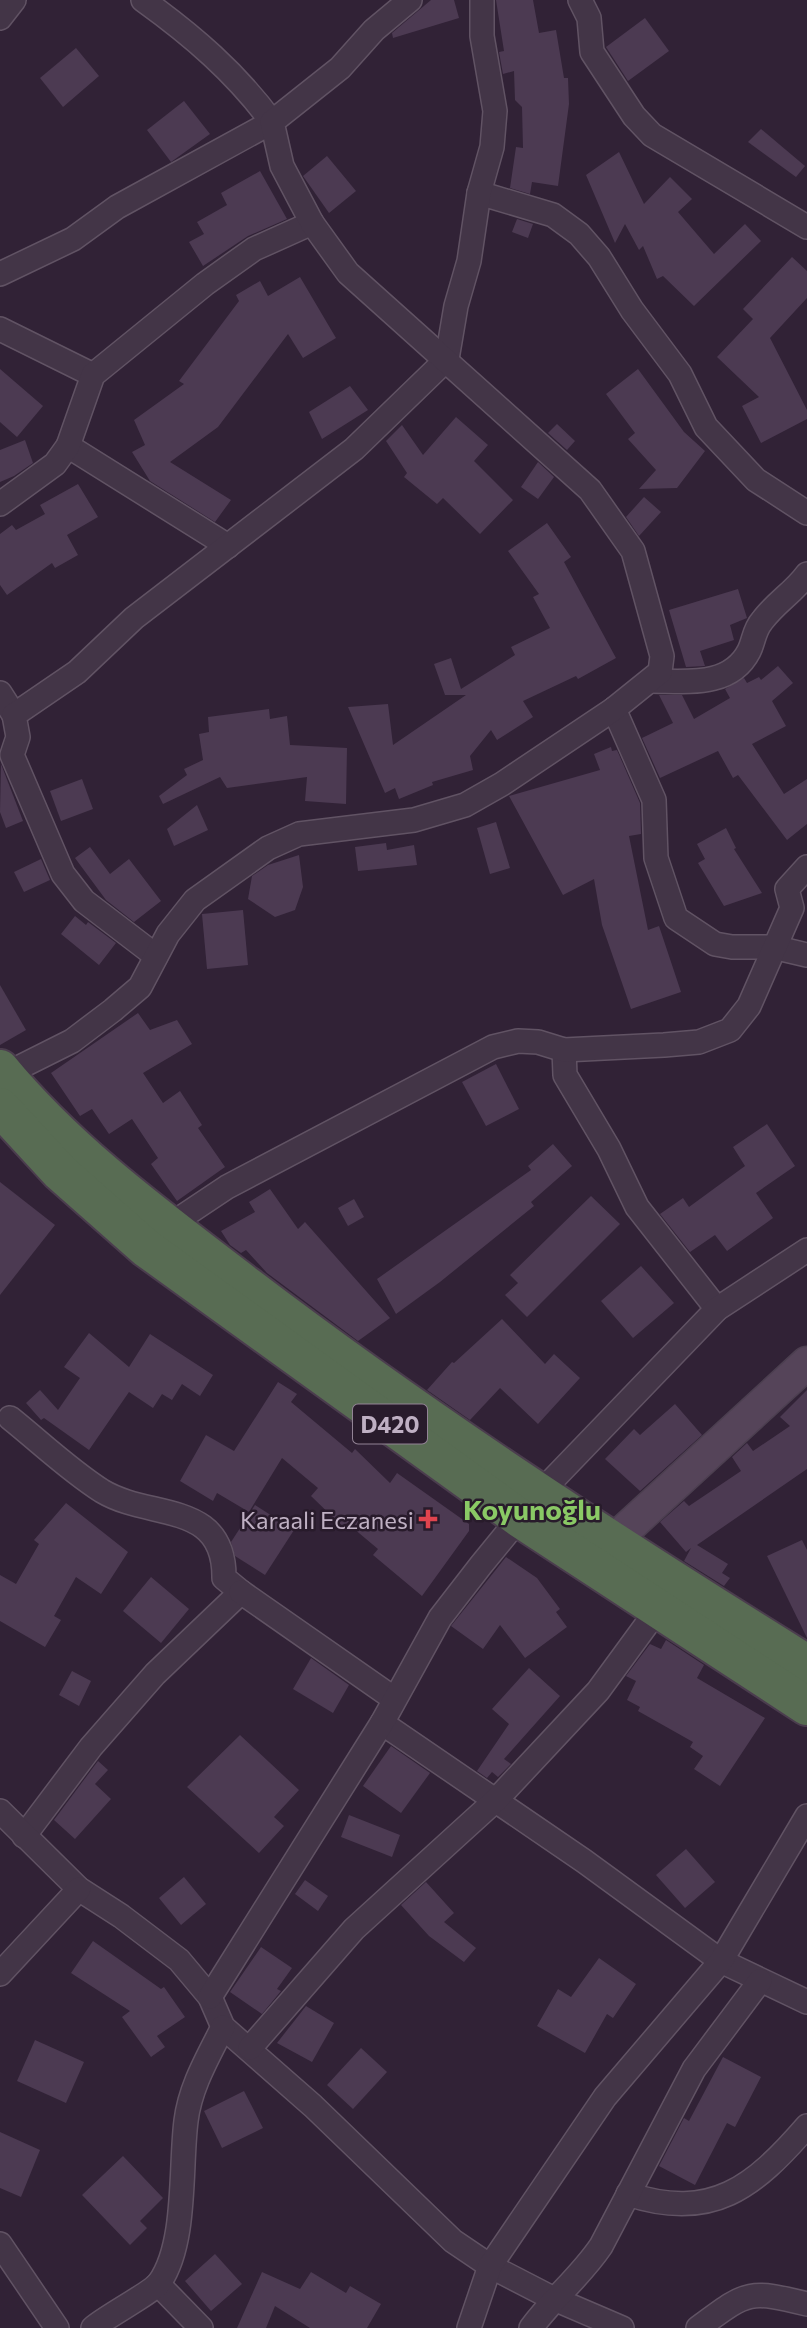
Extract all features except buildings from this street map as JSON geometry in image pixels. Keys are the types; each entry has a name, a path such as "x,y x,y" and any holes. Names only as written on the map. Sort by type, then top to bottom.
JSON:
{"highway":[{"name":"D420","path":"1,1082 60,1172 157,1236 530,1506 658,1609 807,1706"},
{"name":"D420","path":"530,1506 612,1542 807,1664"}],"street":[{"path":"0,18 14,0"},
{"path":"1,1082 72,1041 140,987 168,934 195,900 268,848 299,834 414,820 465,805 502,785 614,709 660,672 662,656 633,551 590,490 348,273 312,223 282,166 272,122 240,80 189,33 144,0"},
{"path":"0,274 73,239 117,207 272,122 340,68 374,30 410,0"},
{"path":"14,715 76,671 134,618 354,449 447,359 456,306 469,261 480,193 492,147 495,111 482,36 482,0"},
{"path":"580,0 589,18 592,52 634,116 652,135 807,228"},
{"path":"480,193 553,215 579,234 599,257 632,310 680,374 706,427 756,480 807,513"},
{"path":"0,503 34,482 55,464 68,446 93,375 205,284 245,256 312,223"},
{"path":"0,329 93,375"},
{"path":"68,446 228,547"},
{"path":"651,681 709,681 740,665 757,627 768,613 805,581"},
{"path":"0,694 14,715 18,737 12,755 63,874 84,901 156,956"},
{"path":"614,709 654,800 656,858 676,918 715,944 732,947 773,947 807,955"},
{"path":"157,1236 227,1187 493,1047 518,1041 538,1042 564,1050 699,1042 730,1030 749,1006 792,908 787,889 807,867"},
{"path":"564,1050 565,1075 609,1149 638,1207 717,1309"},
{"path":"210,1997 382,1723 393,1698 440,1618 530,1506 717,1309 807,1250"},
{"path":"612,1542 807,1363"},
{"path":"10,1418 105,1493 191,1519 205,1528 222,1550 224,1578 240,1592 393,1698"},
{"path":"24,1836 91,1747 155,1674 240,1592"},
{"path":"250,2048 354,1929 497,1799 598,1691 658,1609"},
{"path":"382,1723 497,1799 721,1961 807,2002"},
{"path":"0,1811 79,1889 121,1916 179,1961 210,1997 223,2027 250,2048 453,2241 490,2266 552,2298 622,2328"},
{"path":"469,2328 490,2266 606,2097 721,1961 807,1816"},
{"path":"0,1974 79,1889"},
{"path":"531,2328 552,2298 589,2265 694,2069 760,1981"},
{"path":"93,2328 158,2284 171,2254 186,2119 195,2085 223,2027"},
{"path":"628,2194 676,2206 697,2204 739,2190 762,2174 807,2126"},
{"path":"0,2244 57,2328"},
{"path":"158,2284 201,2328"},
{"path":"698,2328 737,2299 751,2294 765,2293 807,2304"}],"place":[{"name":"Karaali Eczanesi","path":"428,1519"}],"district":[{"name":"Koyunoğlu","path":"532,1509"}]}
